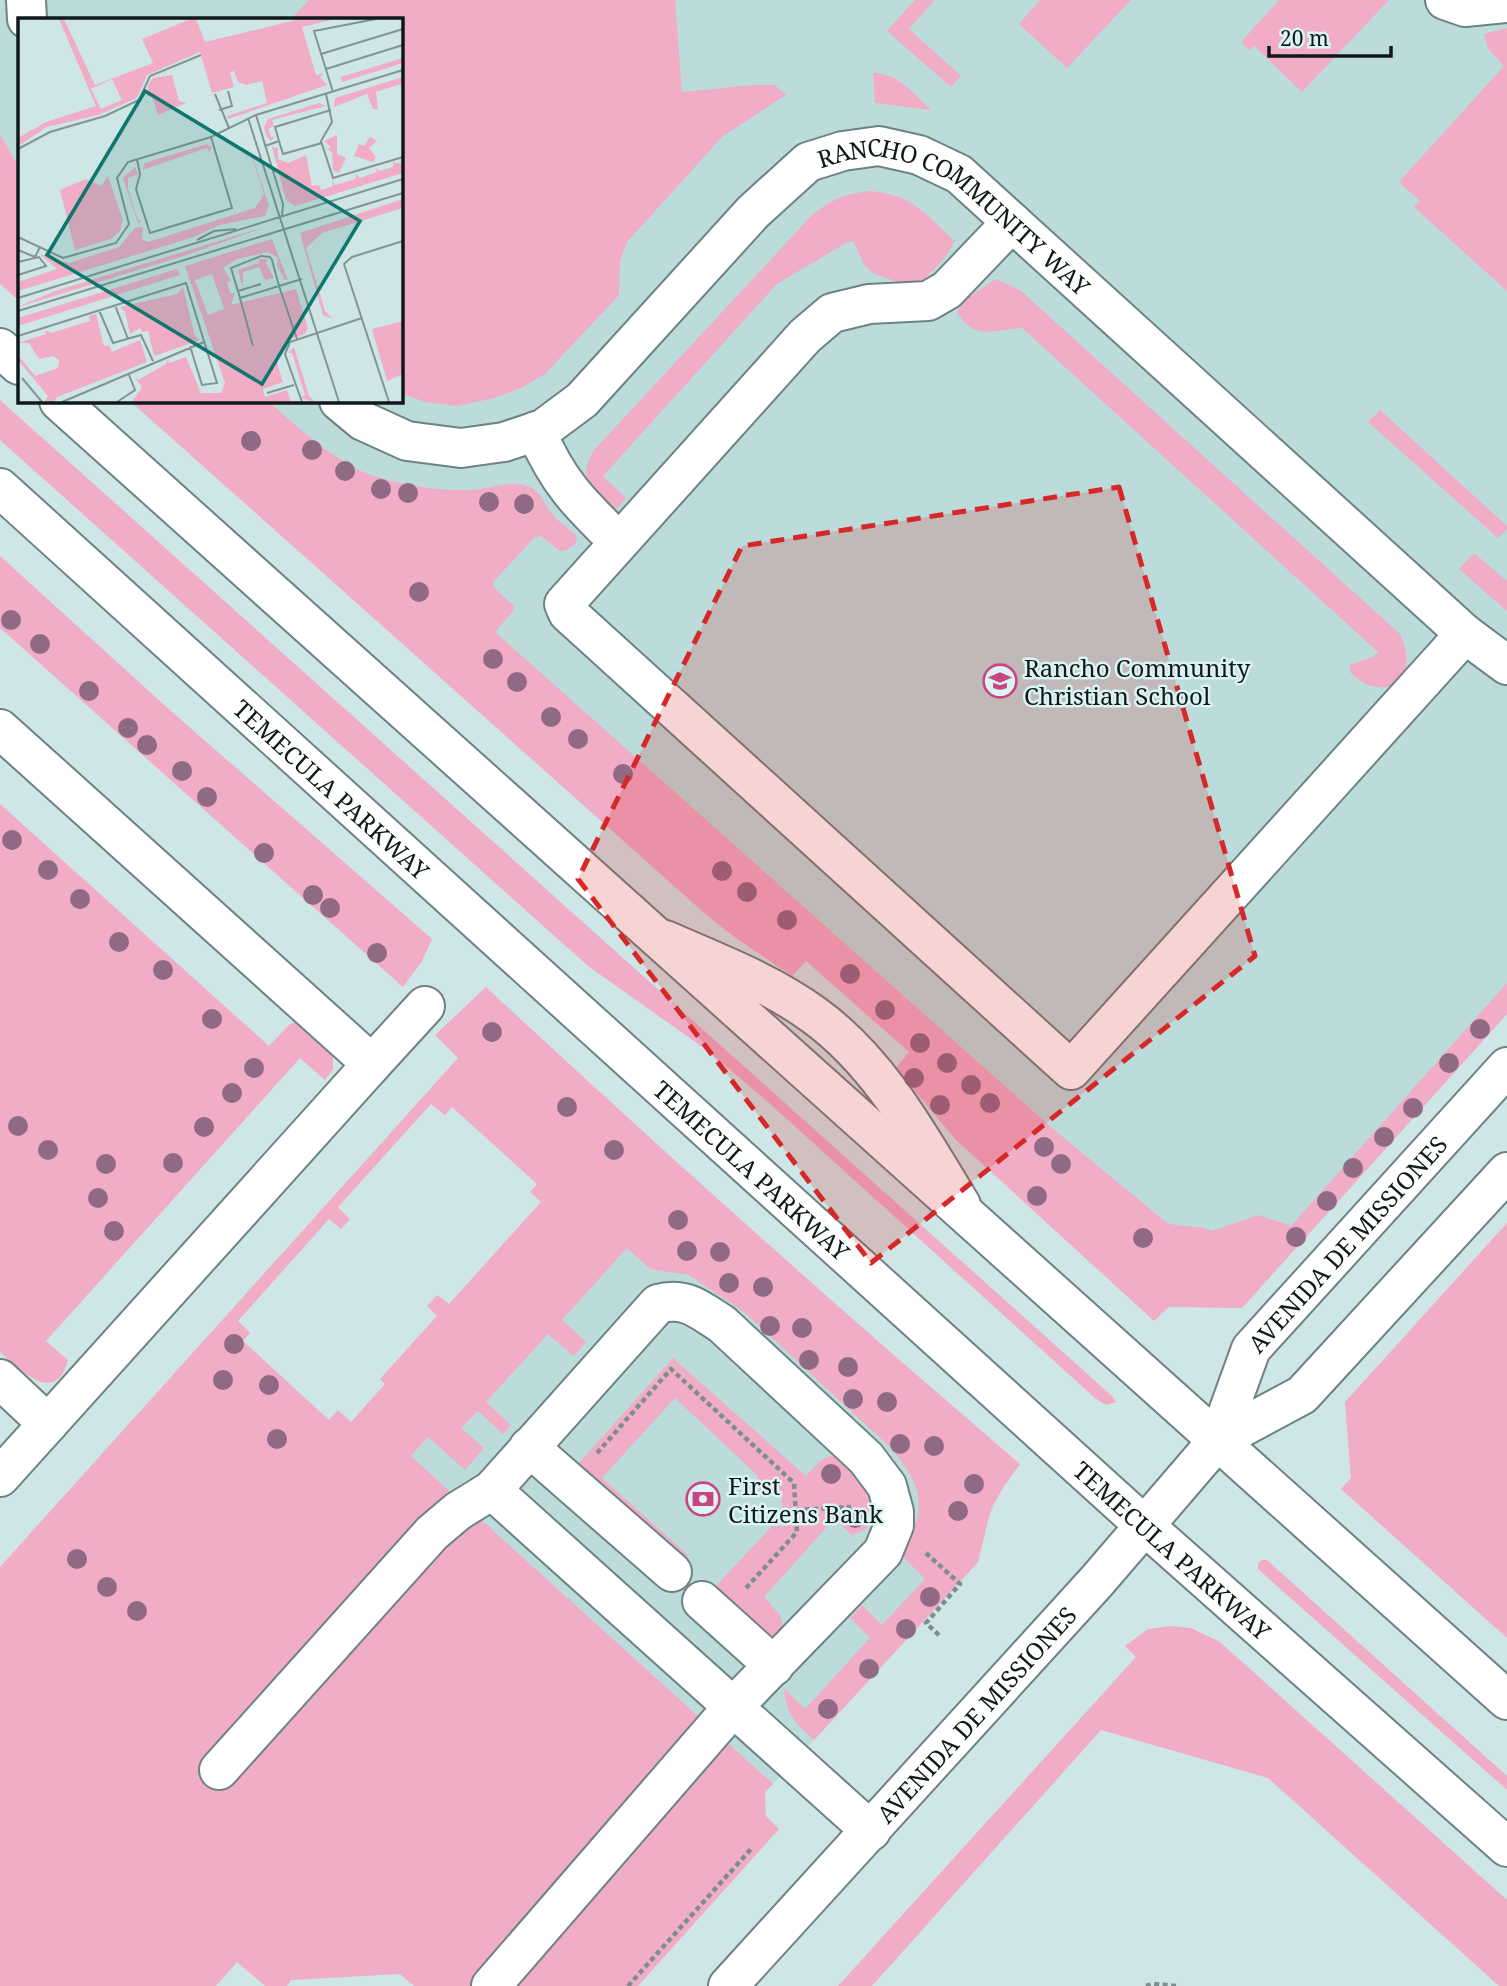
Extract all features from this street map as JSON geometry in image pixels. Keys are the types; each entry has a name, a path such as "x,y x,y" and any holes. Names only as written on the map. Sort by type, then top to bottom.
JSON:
{"main road":[{"path":"26,0 27,18"},
{"path":"1445,0 1465,7 1507,3"},
{"name":"RANCHO COMMUNITY WAY","path":"340,402 363,421 407,441 461,448 504,442 543,429 582,400 753,212 808,162 843,151 880,146 919,155 959,174 1465,634 1507,665"},
{"path":"1012,222 947,290 928,301 869,304 832,313 805,336 564,604 568,614 1071,1070 1465,634"},
{"path":"0,348 18,364"},
{"path":"60,402 1507,1700"},
{"path":"536,431 549,461 565,486 619,542"},
{"name":"TEMECULA PARKWAY","path":"0,488 1145,1526 1507,1847"},
{"path":"0,729 372,1064"},
{"path":"0,1477 425,1006"},
{"name":"AVENIDA DE MISSIONES","path":"728,1986 1145,1526 1218,1440 1251,1349 1507,1067"},
{"name":"AVENIDA DE MISSIONES","path":"1218,1440 1302,1395 1507,1172"},
{"path":"219,1770 432,1533 464,1506 492,1490 659,1304 674,1300 697,1308 722,1324 866,1458 887,1486 894,1512 894,1525 883,1552 733,1707 492,1986"},
{"path":"0,1378 48,1424"},
{"path":"529,1447 672,1572"},
{"path":"492,1490 871,1831"},
{"path":"711,1609 774,1666"}],"path":[{"path":"570,1484 671,1369 794,1483 797,1532 711,1609"},
{"path":"628,1986 751,1849"},
{"path":"1146,1986 1176,1986"}],"highlighted area":[{"path":"1119,487 1255,956 871,1263 578,879 742,546"}],"shaded area":[{"name":"Rancho Community Christian School","path":"0,0 1507,0 1507,1014 1242,1308 910,1052 180,402 402,402 402,18 18,18 18,257 0,241"},
{"path":"309,0 675,0 682,92 775,85 786,95 723,136 627,242 620,260 619,295 545,374 521,388 494,398 457,406 425,402 402,393 402,18 292,18"},
{"path":"915,0 935,0 909,29 961,76 951,87 887,31"},
{"path":"1040,0 1131,0 1067,68 1019,24"},
{"path":"1279,0 1389,0 1302,92 1254,46 1249,50 1241,42"},
{"path":"1507,28 1507,291 1414,207 1420,201 1399,182 1504,66 1488,49 1484,34"},
{"path":"873,73 898,80 931,110 875,103"},
{"path":"0,134 18,166 18,300 0,284"},
{"path":"871,191 908,201 935,222 955,241 944,259 915,289 873,273 865,266 853,241 777,284 603,476 626,498 617,509 599,499 588,485 586,477 586,468 595,449 812,215 839,198"},
{"path":"996,279 1020,290 1400,634 1406,656 1405,679 1391,686 1376,687 1356,678 1350,672 1350,665 1373,657 1378,652 1022,328 985,332 970,327 963,321 957,312 964,300"},
{"path":"0,400 1116,1402 1106,1405 1095,1398 708,1051 588,966 0,440"},
{"path":"131,402 269,402 334,455 377,477 448,490 472,490 516,484 533,489 553,515 577,537 576,543 567,550 560,551 541,536 535,537 494,581 493,587 514,606 513,611 495,632 1052,1128 1167,1223 1212,1231 1259,1215 1291,1226 1507,983 1507,1014 1242,1308 1169,1307 1154,1321 955,1139 896,1068 909,1052 806,961 792,976 733,936"},
{"path":"1380,410 1507,526 1498,538 1368,422"},
{"path":"1474,553 1507,581 1507,611 1459,569"},
{"path":"0,556 172,712 432,939 422,961 403,987 0,628"},
{"path":"0,804 269,1046 290,1024 297,1022 333,1057 333,1069 325,1080 300,1058 46,1341 68,1360 62,1374 55,1381 46,1383 26,1374 0,1352"},
{"path":"486,987 751,1228 1020,1464 991,1509 978,1562 814,1740 793,1718 787,1706 784,1688 805,1709 870,1638 850,1618 862,1605 882,1625 925,1579 901,1555 910,1539 918,1511 916,1487 891,1448 744,1312 689,1275 650,1269 627,1248 562,1320 586,1342 574,1356 548,1334 486,1402 511,1425 503,1434 478,1411 461,1428 484,1448 465,1470 428,1437 411,1456 773,1784 765,1792 766,1816 779,1829 638,1986 414,1986 400,1974 291,1980 287,1986 265,1986 237,1962 216,1986 0,1986 0,1567 458,1058 435,1035","holes":["431,1104 445,1115 452,1107 537,1184 530,1192 541,1202 449,1304 437,1295 427,1306 437,1316 380,1379 385,1384 351,1422 338,1410 329,1420 243,1341 250,1333 238,1321 329,1219 341,1229 350,1219 338,1207"]},
{"path":"626,1217 998,1496 986,1525 978,1562 773,1784 411,1456"},
{"path":"1507,1223 1507,1638 1341,1489 1351,1478 1345,1402"},
{"path":"673,1358 806,1476 824,1459 832,1456 840,1458 855,1472 867,1493 872,1515 867,1528 852,1535 834,1519 764,1597 780,1615 783,1626 776,1634 769,1635 716,1586 772,1526 784,1526 781,1490 759,1491 757,1475 675,1398 602,1478 688,1555 682,1561 576,1466"},
{"path":"1267,1560 1507,1776 1507,1790 1258,1569 1258,1563"},
{"path":"1171,1626 1191,1628 1220,1642 1507,1900 1507,1986 1499,1986 1268,1778 1101,1730 872,1986 838,1986 1136,1657 1125,1646 1148,1629"}],"place":[{"name":"Rancho Community Christian School","path":"1000,681"},
{"name":"First Citizens Bank","path":"703,1499"}]}
